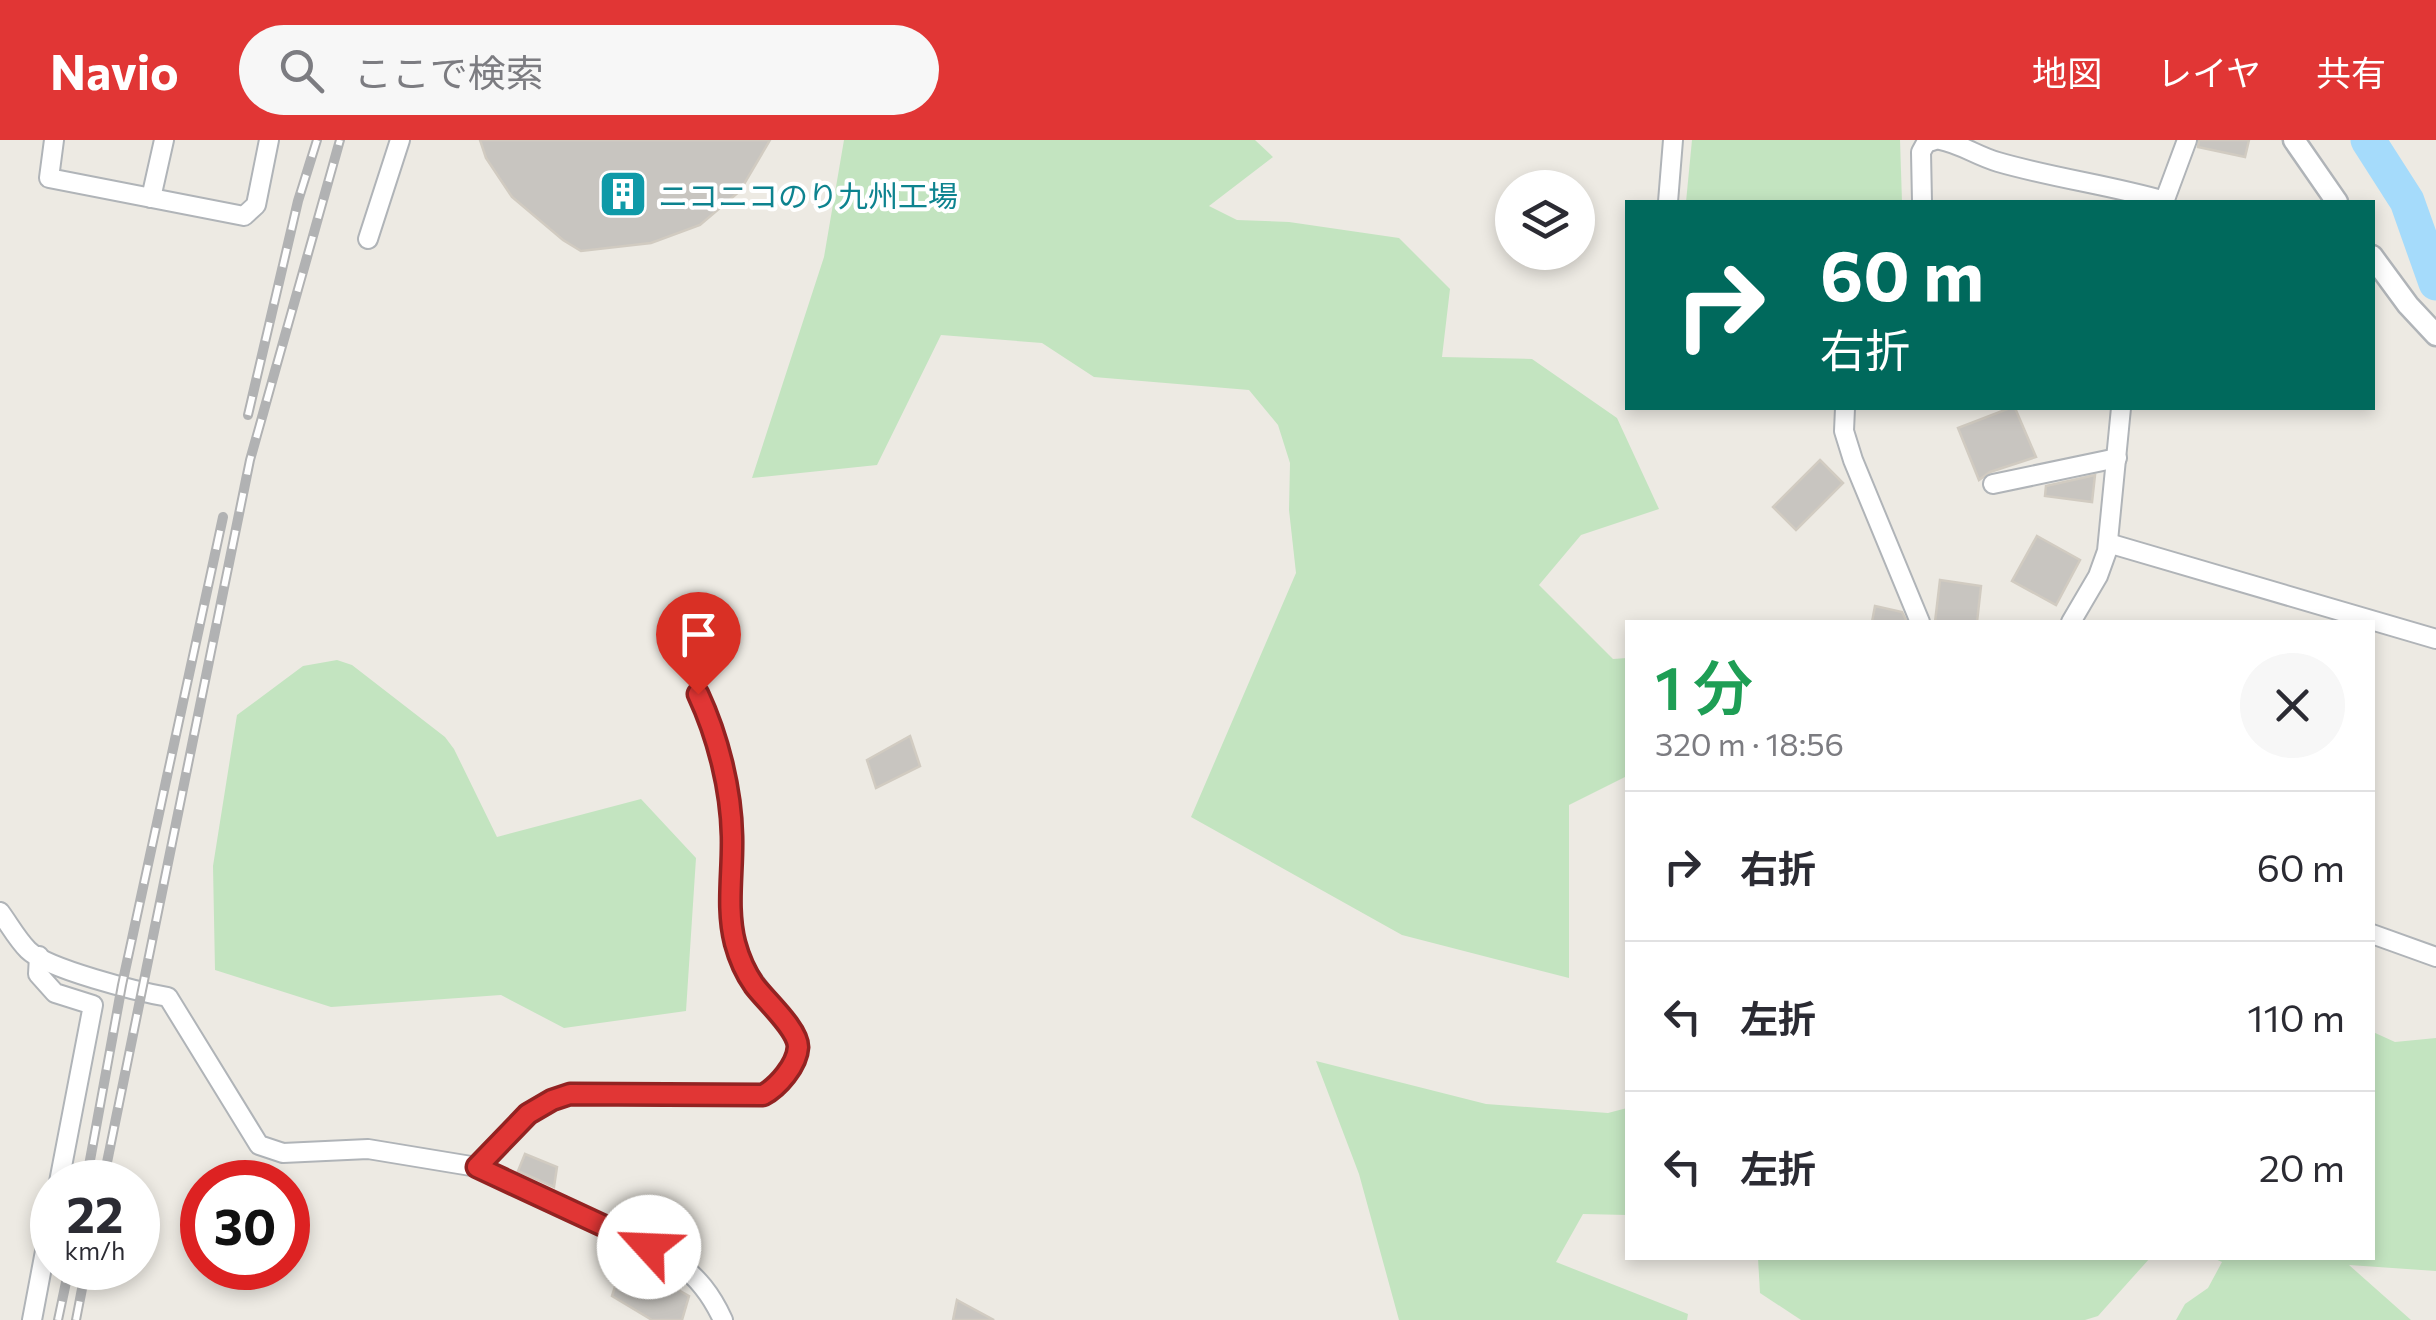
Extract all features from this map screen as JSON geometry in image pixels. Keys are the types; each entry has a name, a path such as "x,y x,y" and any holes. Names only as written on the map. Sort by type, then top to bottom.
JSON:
{"street":[{"path":"54,140 49,178 244,216 256,205 269,140"},
{"path":"151,198 164,140"},
{"path":"368,239 400,140"},
{"path":"1668,200 1673,140"},
{"path":"2166,200 2187,140"},
{"path":"2294,140 2336,200"},
{"path":"1922,200 1921,152 1926,143 1948,141 1995,161 2158,200"},
{"path":"2375,260 2436,335"},
{"path":"1846,410 1844,431 1853,460 1919,620"},
{"path":"2072,620 2098,576 2108,543 2121,410"},
{"path":"1993,484 2117,458"},
{"path":"2108,543 2371,620"},
{"path":"2375,621 2436,639"},
{"path":"477,1167 528,1114 552,1100 570,1094 600,1093 763,1095 774,1089 798,1052 796,1038 753,984 740,959 729,910 732,831 723,769 698,694"},
{"path":"0,912 30,953 50,964 168,997 259,1145 282,1153 368,1149 477,1167 675,1260 710,1292 723,1320"},
{"path":"2375,935 2436,957"},
{"path":"38,956 38,974 55,993 92,1005 62,1160"},
{"path":"32,1320 38,1290"}],"green space":[{"path":"844,140 1255,140 1273,157 1209,206 1237,220 1289,222 1399,238 1450,289 1442,357 1532,359 1617,418 1659,509 1581,535 1539,585 1613,659 1625,658 1625,777 1569,805 1569,978 1402,935 1191,817 1296,573 1289,510 1290,463 1278,425 1249,390 1094,377 1042,343 941,335 877,465 752,478 824,257"},
{"path":"1692,140 1900,140 1902,200 1686,200"},
{"path":"337,660 352,665 445,737 497,837 641,799 696,858 686,1011 564,1028 501,995 331,1007 215,970 213,866 237,715 303,666"},
{"path":"2375,1033 2395,1042 2436,1038 2436,1271 2349,1265 2411,1320 2176,1320 2185,1304 2208,1288 2222,1262 2218,1260 2375,1260"},
{"path":"1316,1061 1486,1104 1608,1113 1625,1109 1625,1215 1583,1214 1556,1262 1688,1314 1687,1320 1399,1320 1359,1174"},
{"path":"1758,1260 2148,1260 2098,1316 2085,1320 1801,1320 1760,1293"}],"building":[{"name":"ニコニコのり九州工場","path":"480,140 770,140 740,191 700,225 651,243 581,251 512,197 486,158"},
{"path":"2199,140 2249,140 2245,157 2198,147"},
{"path":"2005,410 2016,410 2036,457 1990,472 1979,480 1958,428"},
{"path":"1820,460 1843,483 1796,530 1773,507"},
{"path":"2095,475 2092,502 2045,496 2046,486"},
{"path":"2037,536 2080,560 2056,605 2012,581"},
{"path":"1940,580 1981,586 1977,620 1935,620"},
{"path":"1875,606 1902,612 1906,620 1872,620"},
{"path":"910,736 920,766 876,788 867,760"},
{"path":"525,1154 557,1167 554,1187 518,1171"},
{"path":"624,1259 689,1296 682,1320 652,1320 612,1296"},
{"path":"957,1300 994,1320 953,1320"}],"waterway":[{"path":"2368,140 2407,201 2436,283"}],"railway":[{"path":"248,415 298,201 317,140"},
{"path":"107,1160 250,460 340,140"},
{"path":"90,1160 122,985 223,517"},
{"path":"58,1320 64,1290"},
{"path":"76,1320 82,1290"}],"place":[{"name":"ニコニコのり九州工場","path":"623,194"}],"route":[{"path":"649,1247 477,1167 528,1114 552,1100 570,1094 600,1093 763,1095 774,1089 798,1052 796,1038 753,984 732,932 732,831 723,769 698,694"}]}
